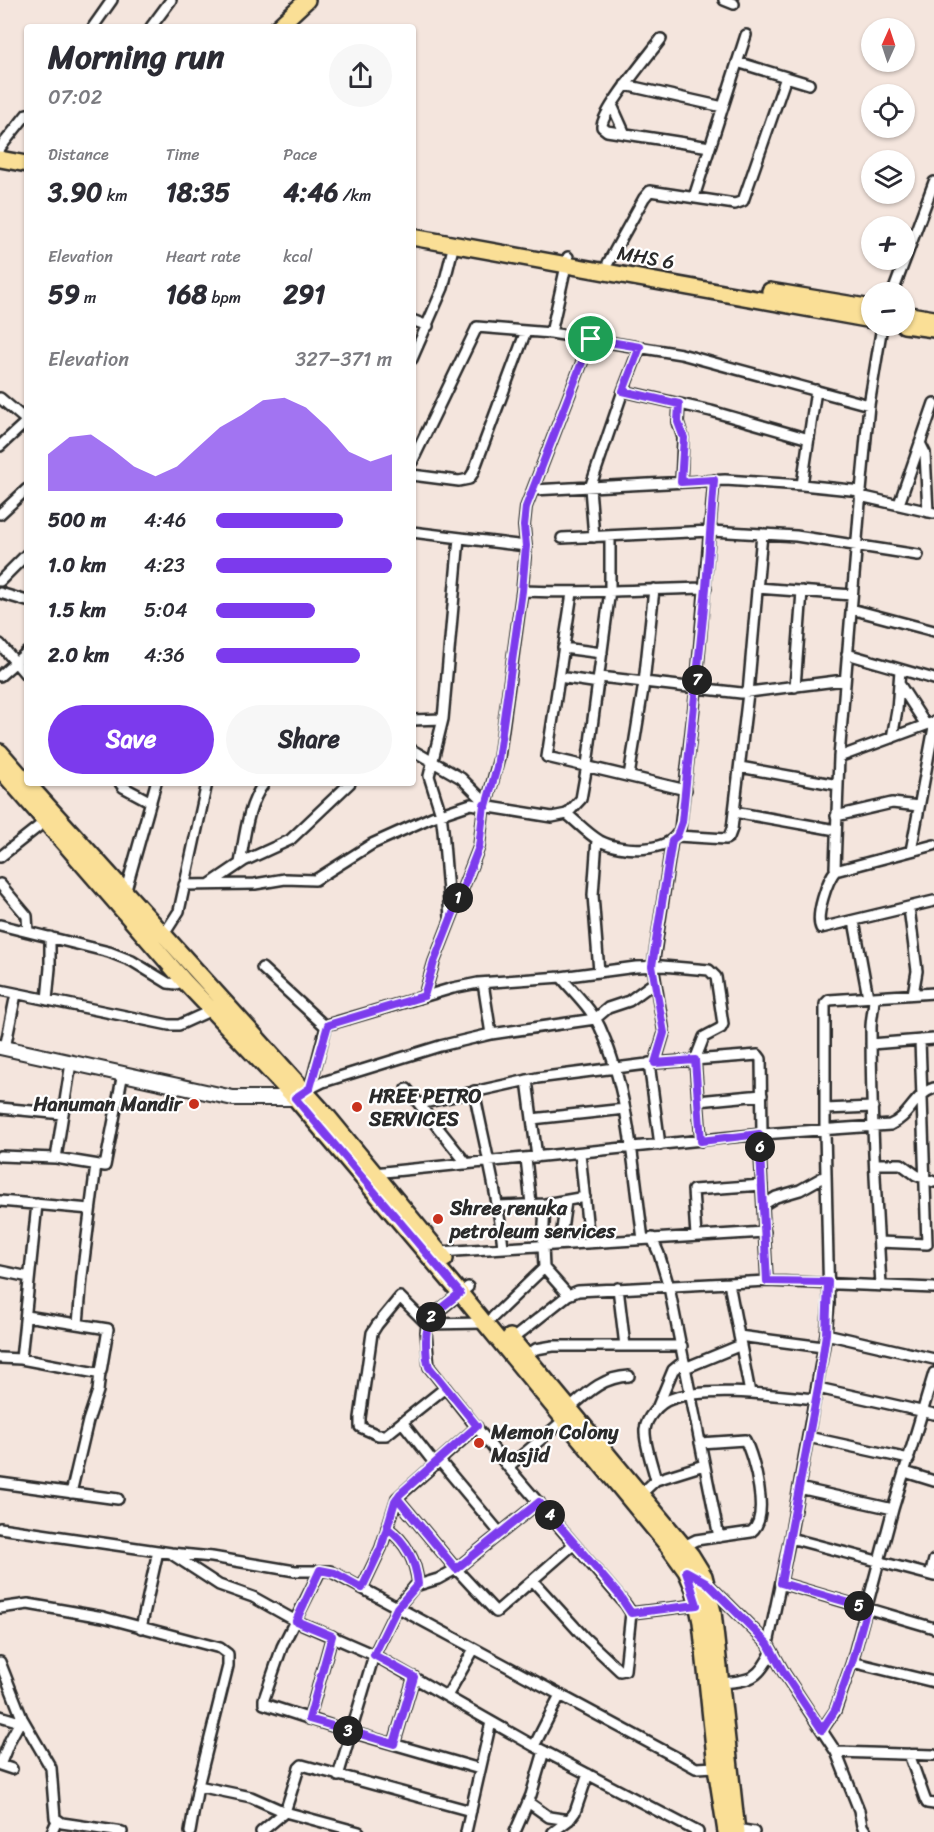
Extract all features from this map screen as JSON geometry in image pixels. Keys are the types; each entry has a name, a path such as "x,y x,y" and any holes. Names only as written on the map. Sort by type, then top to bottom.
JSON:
{"main road":[{"path":"281,24 307,0"},
{"path":"291,24 316,0"},
{"path":"0,159 24,163"},
{"path":"0,165 24,169"},
{"path":"416,232 567,260 608,264 861,306"},
{"name":"MHS 6","path":"416,238 567,260 861,318"},
{"path":"915,316 934,319"},
{"path":"915,326 934,329"},
{"path":"0,752 24,780"},
{"path":"0,769 50,817 120,898 184,981 212,1010 303,1093 567,1414 641,1494 700,1569 706,1582 713,1612 733,1831"},
{"path":"29,786 50,817"},
{"path":"120,898 163,936 374,1173 439,1252 464,1290"},
{"path":"508,1343 525,1356 686,1571 697,1605 709,1690 716,1767 733,1831"}],"street":[{"path":"95,24 112,0"},
{"path":"153,24 171,0"},
{"path":"724,0 734,4"},
{"path":"694,197 746,35"},
{"path":"661,39 612,105 602,121 602,127 608,131 710,147"},
{"path":"737,62 809,84"},
{"path":"608,264 650,191 735,204 743,201 786,77"},
{"path":"626,85 723,107"},
{"path":"612,105 625,134"},
{"path":"0,148 24,118"},
{"path":"897,282 934,182"},
{"path":"416,351 446,281 454,244"},
{"path":"551,333 567,260"},
{"path":"416,322 428,326"},
{"path":"416,454 477,327 551,333 692,356 869,405"},
{"path":"416,476 459,481 469,479 526,331"},
{"path":"836,870 834,865 837,785 846,654 869,405 880,336"},
{"path":"424,996 450,918 479,847 485,806 497,767 522,591 526,546 524,526 526,507 591,339"},
{"path":"594,537 590,488 640,347"},
{"path":"801,485 816,390"},
{"path":"623,391 711,411 808,439"},
{"path":"0,398 24,418"},
{"path":"899,504 934,403"},
{"path":"679,404 678,422 684,438 681,482"},
{"path":"0,446 24,424"},
{"path":"532,490 714,480 801,485 860,494 931,512 925,453 920,443"},
{"path":"660,1145 652,1063 664,1033 652,966 675,838 682,822 706,588 714,480"},
{"path":"0,514 24,492"},
{"path":"562,538 711,531 796,536 918,555"},
{"path":"416,533 526,546"},
{"path":"567,814 597,838 613,845 627,847 654,846 675,838 726,839 731,833 748,693 762,534"},
{"path":"184,885 255,884 285,879 315,880 372,844 441,814 471,804 552,817 567,814 581,799 587,765 610,590 610,536"},
{"path":"450,918 446,847 441,814 430,780 432,760 443,719 459,538"},
{"path":"0,581 24,557"},
{"path":"522,591 572,593 706,588"},
{"path":"757,588 852,595"},
{"path":"629,776 644,683 654,589"},
{"path":"795,687 802,591"},
{"path":"0,593 24,600"},
{"path":"572,593 546,755 549,759 587,765 686,790"},
{"path":"851,609 934,631"},
{"path":"0,644 24,672"},
{"path":"563,648 603,653"},
{"path":"846,654 934,679"},
{"path":"0,676 24,655"},
{"path":"892,738 900,670"},
{"path":"559,677 748,693 844,680"},
{"path":"900,685 931,725 920,806 911,851"},
{"path":"416,720 443,719"},
{"path":"839,757 931,725"},
{"path":"416,752 462,778 481,798 485,806"},
{"path":"740,767 837,785"},
{"path":"122,786 151,802"},
{"path":"120,898 155,786"},
{"path":"163,936 179,911 206,786"},
{"path":"240,863 249,813 262,786"},
{"path":"210,884 240,863 290,840 347,786"},
{"path":"836,816 892,803 920,806"},
{"path":"734,812 836,830"},
{"path":"0,857 50,817"},
{"path":"597,838 593,895 598,972"},
{"path":"934,844 836,870 828,881 819,915 819,926 826,928 934,901"},
{"path":"0,884 27,916 28,932"},
{"path":"909,908 917,971 913,994"},
{"path":"854,921 871,997 873,1127 881,1285"},
{"path":"0,925 122,956 168,983 176,984 184,981"},
{"path":"47,1000 51,968 50,937"},
{"path":"303,1093 326,1027 330,1024 459,986 652,966 709,970 716,977 723,1027 704,1037 695,1060 701,1141"},
{"path":"262,968 326,1027"},
{"path":"561,977 602,1031 614,1068 625,1109 647,1238 659,1254 669,1287 719,1537"},
{"path":"16,994 2,1048 233,1098 303,1093 440,1046 491,1034 595,1019 608,1008 629,1001 656,982"},
{"path":"483,983 491,1034"},
{"path":"0,990 169,1025 179,1025 212,1010"},
{"path":"721,1683 743,1681 753,1677 765,1666 818,1388 826,1334 828,1282 825,1176 825,1004 829,1000 934,993"},
{"path":"871,1044 934,1039"},
{"path":"879,1242 931,1244 929,1128 923,1093 920,1040"},
{"path":"419,1104 527,1080 652,1063 758,1055 761,1059 762,1185 767,1281"},
{"path":"56,1158 71,1063"},
{"path":"0,1156 56,1158 105,1166 123,1073"},
{"path":"527,1080 537,1157"},
{"path":"374,1173 761,1134 890,1125 899,1122 923,1093 934,1088"},
{"path":"407,1089 467,1164"},
{"path":"474,1091 487,1162 499,1206 503,1247"},
{"path":"698,1101 762,1095"},
{"path":"825,1109 873,1107"},
{"path":"0,1108 63,1114"},
{"path":"532,1119 625,1109"},
{"path":"580,1153 589,1241"},
{"path":"526,1158 531,1204"},
{"path":"875,1164 901,1164 916,1175 930,1180"},
{"path":"78,1324 96,1165"},
{"path":"763,1205 776,1197 800,1190 825,1176"},
{"path":"696,1236 693,1190 762,1185"},
{"path":"499,1206 566,1202 585,1197"},
{"path":"0,1201 90,1209"},
{"path":"560,1243 566,1202"},
{"path":"21,1359 28,1277 38,1204"},
{"path":"545,1204 544,1268 568,1295"},
{"path":"439,1252 765,1232"},
{"path":"445,1388 382,1436 360,1427 372,1334 400,1297 427,1324 489,1320 544,1268"},
{"path":"0,1271 28,1277"},
{"path":"508,1343 568,1295 578,1291 767,1281 934,1288"},
{"path":"729,1283 750,1393"},
{"path":"618,1288 625,1346"},
{"path":"464,1290 431,1317 427,1324 429,1367 508,1467 619,1595 631,1613 623,1672 601,1654 533,1581"},
{"path":"26,1316 108,1329 98,1390 88,1421 71,1493"},
{"path":"826,1334 934,1359"},
{"path":"656,1480 645,1434 648,1422 658,1408 673,1370 740,1341 823,1347"},
{"path":"525,1356 543,1347 682,1346"},
{"path":"0,1358 21,1359 100,1373"},
{"path":"822,1730 835,1710 852,1662 893,1509 934,1374"},
{"path":"508,1467 602,1382 612,1377 629,1376"},
{"path":"818,1388 934,1414"},
{"path":"658,1408 670,1400 690,1395 750,1393 815,1399"},
{"path":"402,1422 500,1533"},
{"path":"362,1588 378,1554 397,1498 477,1426"},
{"path":"808,1437 909,1459"},
{"path":"684,1546 696,1540 747,1533 755,1529 761,1516 762,1503 745,1440 700,1443"},
{"path":"641,1494 656,1480 704,1465"},
{"path":"905,1472 934,1481"},
{"path":"0,1483 118,1499"},
{"path":"799,1488 893,1509"},
{"path":"397,1498 456,1569 496,1612 574,1544"},
{"path":"338,1776 374,1655 397,1608 418,1584 438,1579 456,1569 539,1502"},
{"path":"0,1528 212,1557 295,1572 320,1570 335,1573 696,1768 716,1767"},
{"path":"387,1528 396,1534 407,1549 417,1572 418,1584"},
{"path":"790,1538 932,1575 934,1560"},
{"path":"141,1628 158,1551"},
{"path":"171,1553 219,1585 253,1597 296,1621 374,1655 544,1752 698,1832"},
{"path":"320,1570 282,1647 263,1702 266,1706 480,1768"},
{"path":"686,1571 706,1582 770,1647 836,1752 859,1810 862,1830"},
{"path":"781,1583 934,1628"},
{"path":"0,1608 28,1604 103,1617 220,1648 228,1654 228,1666 198,1785 190,1832"},
{"path":"631,1613 697,1605"},
{"path":"309,1719 332,1636"},
{"path":"447,1696 474,1649"},
{"path":"0,1662 21,1720 51,1768 54,1815 57,1821"},
{"path":"852,1662 934,1682"},
{"path":"394,1744 414,1677"},
{"path":"534,1746 560,1695"},
{"path":"0,1716 21,1720"},
{"path":"12,1768 0,1765 21,1720"},
{"path":"466,1832 491,1722"},
{"path":"515,1832 528,1802 544,1752"},
{"path":"836,1752 934,1755"},
{"path":"909,1754 925,1799 927,1803 934,1804"},
{"path":"261,1832 285,1812 301,1766 471,1811"},
{"path":"553,1832 569,1820 575,1812 588,1774"},
{"path":"198,1785 251,1797 332,1829 359,1832"},
{"path":"528,1802 549,1817 569,1820"},
{"path":"52,1832 57,1821"},
{"path":"57,1821 122,1832"},
{"path":"733,1831 754,1832"}],"place":[{"name":"Hanuman Mandir","path":"194,1104"},
{"name":"HREE PETRO SERVICES","path":"357,1107"},
{"name":"Shree renuka petroleum services","path":"438,1219"},
{"name":"Memon Colony Masjid","path":"479,1443"}],"route":[{"path":"591,339 526,507 524,526 526,546 522,591 497,767 488,792 486,806 484,805 479,847 455,905 424,996 328,1025 310,1088 295,1098 460,1293 431,1317 427,1324 427,1362 477,1426 400,1494 397,1498 395,1501 387,1528 404,1543 417,1572 418,1584 397,1608 374,1655 414,1677 394,1744 309,1719 332,1636 296,1621 320,1570 335,1573 362,1588 381,1548 395,1501 397,1498 456,1569 539,1502 619,1595 631,1613 697,1605 694,1589 686,1571 706,1582 768,1644 784,1673 822,1730 835,1710 852,1662 867,1608 781,1583 818,1388 826,1334 828,1282 767,1281 759,1134 701,1141 695,1060 655,1063 664,1033 652,966 672,840 677,836 682,822 706,588 714,480 681,482 684,438 678,422 679,404 623,391 640,347 591,339"}]}
